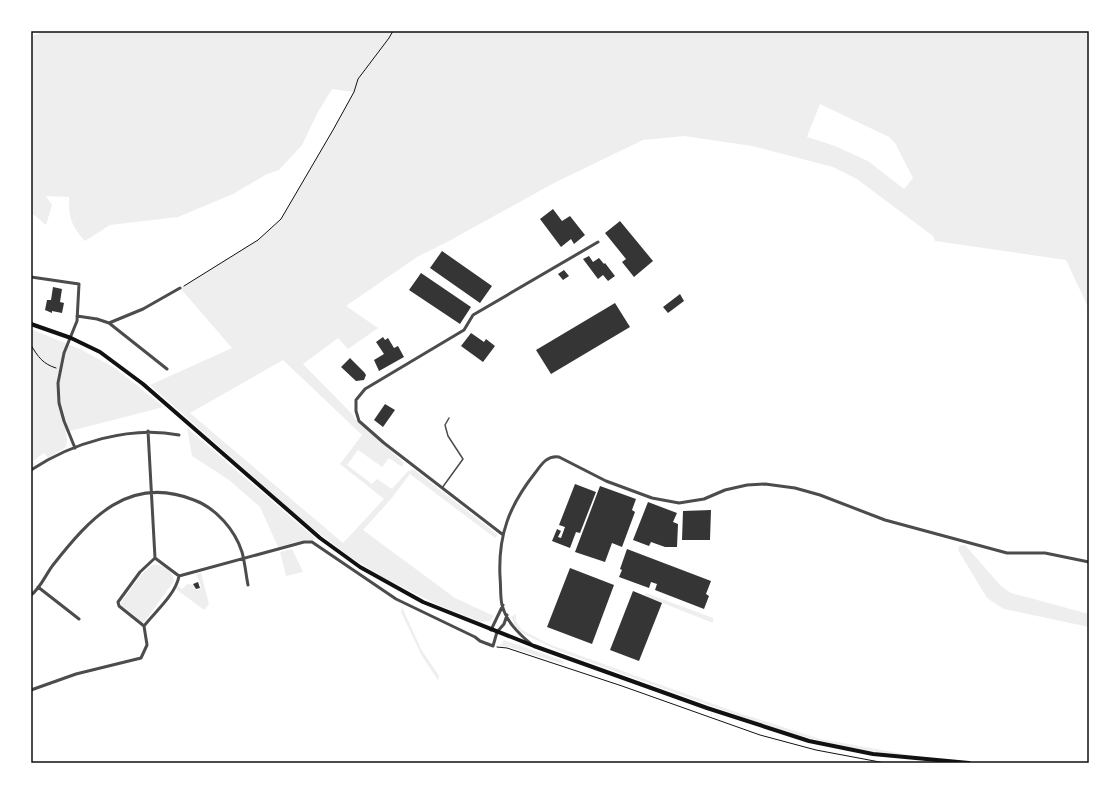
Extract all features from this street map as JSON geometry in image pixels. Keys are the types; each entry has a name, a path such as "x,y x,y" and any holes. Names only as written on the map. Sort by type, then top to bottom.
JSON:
{"main road":[{"path":"31,324 71,338 100,352 143,384 302,523 357,565 423,602 534,646 722,713 809,741 914,761 969,763"}],"street":[{"path":"502,534 442,488 360,421 356,410 356,400 365,389 464,330 474,315 598,242"},
{"path":"31,277 78,284 77,316 71,338 64,353 58,383 58,403 75,448"},
{"path":"109,323 143,309 180,288"},
{"path":"77,316 98,319 109,323 166,369"},
{"path":"148,431 155,558 179,576"},
{"path":"31,470 75,448 121,435 148,431 179,435"},
{"path":"534,646 513,627 502,605 499,561 502,534 512,506 544,462 552,456 556,456 611,483 652,498 679,503 704,498 725,490 748,485 766,484 795,488 820,495 885,520 1007,553 1045,553 1089,562"},
{"path":"31,595 58,559 99,514 109,506 126,497 151,492 178,495 208,506 230,530 242,551 248,586"},
{"path":"144,626 169,595 179,576 304,542 313,542 396,599 493,646 497,632 504,624 507,615"},
{"path":"31,690 76,674 141,658 147,645 144,626 119,606 118,602 140,572 155,558"},
{"path":"38,587 79,618"},
{"path":"491,630 502,605"}],"lane":[{"path":"442,488 463,459 448,436 445,425 449,418"}],"path":[{"path":"180,288 258,240 281,219 333,130 354,92 358,80 393,31"},
{"path":"31,345 38,358 46,364 60,369"},
{"path":"493,646 522,652 778,740 816,750 885,763"}],"shaded area":[{"path":"44,31 1089,31 1089,309 1066,260 935,241 933,236 857,179 833,167 752,146 684,136 643,140 554,183 417,257 346,306 378,328 348,349 338,338 303,364 353,415 355,419 404,463 402,467 389,458 382,467 358,450 347,465 372,484 377,479 392,489 407,472 413,469 498,535 495,538 410,474 391,499 363,530 455,598 494,616 490,621 481,622 438,605 382,577 349,556 303,521 150,385 232,348 180,288 258,240 281,219 333,130 353,92 332,89 318,112 302,145 279,170 267,174 233,194 178,217 110,225 85,241 74,226 70,216 69,197 46,196 52,205 46,225 33,214 31,217 31,37","holes":["820,104 889,137 895,143 913,178 904,189 868,161 835,146 807,137","283,360 362,435 340,464 384,499 343,543 190,413"]},
{"path":"31,329 82,350 115,368 164,407 66,432 66,447 48,458 44,453 33,461 35,465 31,467"},
{"path":"187,428 315,538 313,541 304,540 278,547 260,507 229,480 192,456"},
{"path":"965,545 1001,586 1011,593 1089,614 1089,627 1004,609 987,598 958,550 959,546"},
{"path":"292,549 303,572 286,576 280,552"},
{"path":"152,565 160,565 166,568 172,574 174,581 145,621 142,622 120,604 141,575"},
{"path":"201,573 209,604 204,610 176,589 178,586 182,589 187,584 194,585 195,589 199,590 201,586 196,574"},
{"path":"646,593 713,618 713,623 645,596"},
{"path":"402,607 421,649 439,676 438,680 422,656 401,612"},
{"path":"516,614 516,621 522,630 551,645 730,710 820,739 910,755 883,753 848,747 767,726 559,651 522,633 515,626 511,617"},
{"path":"504,640 564,661 563,664 509,647 500,646"}],"building":[{"path":"553,209 562,221 570,216 585,235 574,244 571,239 561,247 540,219"},
{"path":"620,221 653,261 634,277 622,262 626,259 605,233"},
{"path":"442,251 492,286 480,303 430,268"},
{"path":"589,256 593,262 599,258 615,276 608,281 603,275 598,279 583,259"},
{"path":"564,270 569,276 563,280 558,274"},
{"path":"421,273 471,307 460,324 409,290"},
{"path":"53,287 62,289 60,302 64,303 62,313 52,311 52,313 45,310 47,300 51,300"},
{"path":"680,294 684,301 668,313 663,307"},
{"path":"615,303 630,327 551,374 536,350"},
{"path":"471,333 484,342 486,339 495,346 483,362 461,346"},
{"path":"383,337 385,340 388,338 394,348 398,346 404,357 379,371 374,360 384,354 376,342"},
{"path":"350,358 366,375 364,380 356,381 341,367"},
{"path":"385,404 395,410 383,427 374,420"},
{"path":"575,484 596,492 580,533 576,532 570,548 552,541 557,529 561,531 558,537 561,538 565,527 559,525"},
{"path":"600,486 636,499 632,510 635,512 622,547 612,543 605,562 575,552"},
{"path":"648,502 677,513 673,522 678,524 677,547 665,547 651,542 649,546 633,540"},
{"path":"711,510 710,540 682,540 683,511"},
{"path":"627,549 711,581 706,594 709,596 704,609 655,590 657,584 651,582 649,588 619,577 622,570 620,569"},
{"path":"570,568 614,585 592,644 547,627"},
{"path":"198,582 200,588 196,589 193,584"},
{"path":"633,591 662,603 639,661 610,650"}]}
